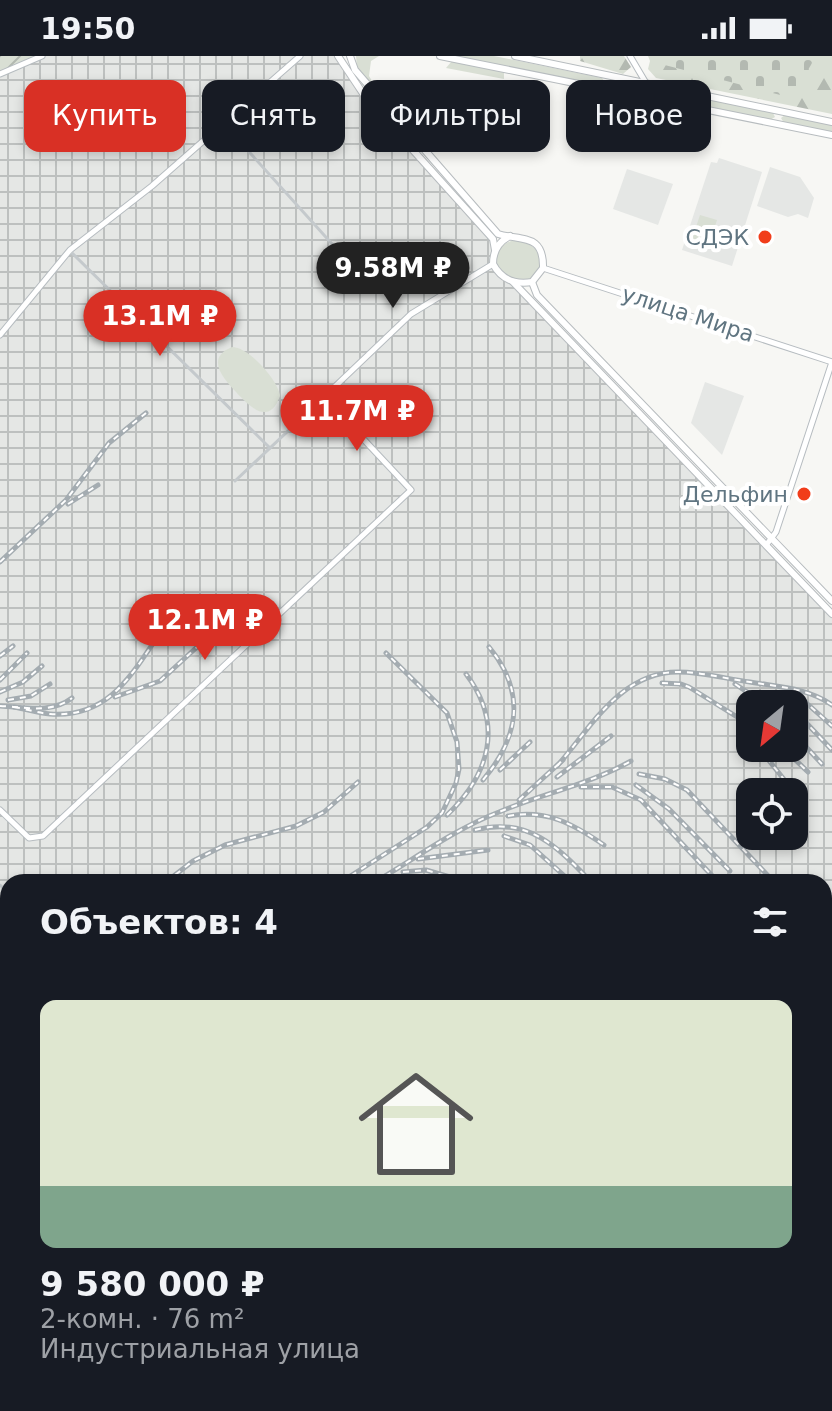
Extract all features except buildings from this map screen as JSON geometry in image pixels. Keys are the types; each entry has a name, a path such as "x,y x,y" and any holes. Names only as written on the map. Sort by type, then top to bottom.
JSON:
{"main road":[{"path":"338,56 493,239 493,264 501,275 513,282 616,382"},
{"path":"350,56 359,81 498,234 527,239 542,252 543,268 532,282"},
{"path":"440,56 566,81"},
{"path":"515,56 632,80"},
{"path":"607,80 608,75"},
{"path":"711,97 832,122"},
{"path":"711,110 832,135"},
{"path":"777,123 780,111"},
{"path":"495,250 510,236"},
{"path":"513,282 532,282"},
{"path":"532,282 537,295 616,382 770,542 832,601"},
{"path":"770,542 832,614"}],"street":[{"path":"0,74 42,56"},
{"path":"630,56 644,80"},
{"path":"273,80 300,57"},
{"path":"0,335 70,250 152,186 202,142"},
{"path":"249,152 333,245"},
{"path":"70,250 270,448"},
{"path":"235,481 411,314 493,264"},
{"name":"улица Мира","path":"543,268 832,362"},
{"path":"770,542 832,362"},
{"path":"0,810 29,838 43,836 411,490 324,397"}],"shaded area":[{"path":"42,56 335,56 361,90 361,152 415,152 493,239 493,264 506,279 832,615 832,874 0,874 0,74"},
{"path":"719,158 762,172 732,266 682,250 711,162 717,163"},
{"path":"770,167 800,177 814,198 808,218 798,214 788,217 757,206"},
{"path":"627,169 673,184 658,225 613,209"},
{"path":"705,382 744,396 722,455 691,423"}],"green space":[{"path":"0,56 37,56 0,72"},
{"path":"356,56 379,56 371,61 371,80 367,80 357,68"},
{"path":"455,56 494,56 604,80 575,80"},
{"path":"580,56 624,56 631,67 623,74 580,61"},
{"path":"648,56 832,56 832,114 711,89 711,80 656,78 648,69"},
{"path":"654,56 816,56 792,98 657,63"},
{"path":"452,61 504,72 504,79 446,68"},
{"path":"711,100 773,113 775,117 770,120 711,108"},
{"path":"785,115 832,125 832,133 784,123 781,118"},
{"path":"700,215 717,220 708,248 691,242"},
{"path":"516,240 528,243 539,252 540,270 529,281 510,277 496,264 501,248"},
{"path":"232,347 254,358 274,382 280,396 270,410 265,412 253,408 222,375 219,357"}],"railway":[{"path":"0,562 66,500 109,443 146,413"},
{"path":"68,504 98,485"},
{"path":"115,697 160,681 209,636"},
{"path":"14,707 50,714 70,714 101,703 125,681 156,639"},
{"path":"0,656 13,646"},
{"path":"483,780 504,748 514,715 509,681 489,647"},
{"path":"0,680 27,653"},
{"path":"354,874 427,827 442,813 459,769 457,742 447,713 386,653"},
{"path":"0,692 23,682 42,666"},
{"path":"557,766 608,705 639,681 658,675 696,673 782,687 813,695 832,705"},
{"path":"447,815 473,783 487,748 485,711 466,674"},
{"path":"662,683 689,687 736,716"},
{"path":"8,700 31,696 50,684"},
{"path":"735,684 744,690"},
{"path":"0,706 47,708 72,698"},
{"path":"808,704 832,726"},
{"path":"808,725 832,750"},
{"path":"557,777 611,736"},
{"path":"500,770 530,742"},
{"path":"808,749 822,764"},
{"path":"519,800 563,760"},
{"path":"388,874 483,819 631,761"},
{"path":"770,762 783,778"},
{"path":"798,762 808,772"},
{"path":"639,774 665,779 687,790 766,874"},
{"path":"176,874 193,861 225,845 296,826 324,812 358,782"},
{"path":"636,785 669,809 730,871"},
{"path":"581,787 612,787 641,800 710,874"},
{"path":"508,816 535,815 559,820 604,845"},
{"path":"475,830 511,827 526,831 554,846 583,874"},
{"path":"504,836 530,845 562,874"},
{"path":"418,859 488,850"},
{"path":"403,872 426,870 440,874"}],"place":[{"name":"СДЭК","path":"765,237"},
{"name":"Дельфин","path":"804,494"}]}
